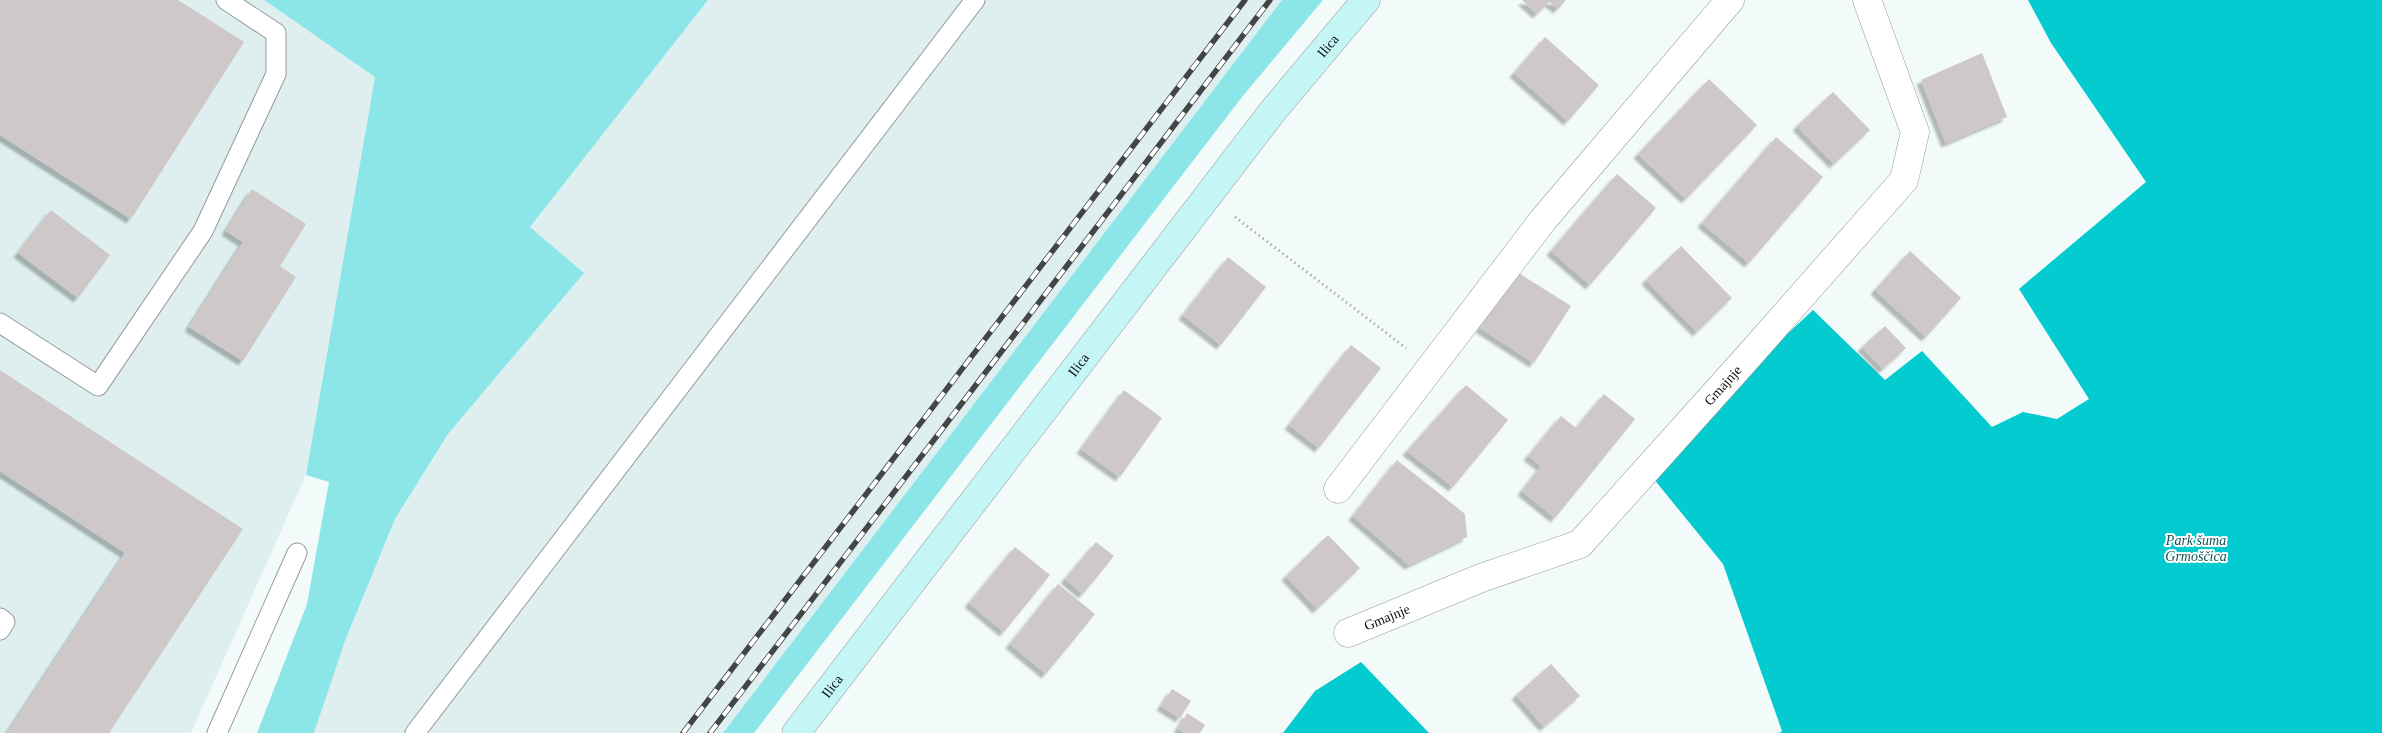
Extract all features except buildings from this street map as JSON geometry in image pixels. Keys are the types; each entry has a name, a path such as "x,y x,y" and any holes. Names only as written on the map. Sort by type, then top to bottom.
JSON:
{"main road":[{"name":"Ilica","path":"796,733 1272,112 1366,0"}],"street":[{"path":"1338,489 1543,220 1730,0"},
{"name":"Gmajnje","path":"1348,633 1481,578 1580,544 1904,180 1914,132 1867,0"}],"lane":[{"path":"0,323 98,386 203,231 276,74 276,33 226,0"},
{"path":"415,733 975,0"},
{"path":"217,733 297,553"},
{"path":"0,618 5,622 0,630"}],"path":[{"path":"1235,216 1431,367"}],"shaded area":[{"path":"0,0 264,0 375,77 306,475 191,733 0,733"},
{"path":"264,0 708,0 530,227 584,273 448,434 395,519 345,641 314,733 257,733 307,604 329,482 306,475 375,77"},
{"path":"708,0 1282,0 723,733 314,733 345,641 395,519 448,434 584,273 530,227"},
{"path":"1282,0 1323,0 1242,97 754,733 723,733"}],"green space":[{"name":"Park šuma Grmoščica","path":"2028,0 2382,0 2382,733 1779,733 1782,731 1723,564 1653,478 1758,361 1813,310 1885,380 1922,351 1992,427 2023,412 2057,419 2089,399 2019,289 2146,182 2051,43"},
{"path":"1361,662 1429,733 1283,733 1315,691"}],"railway":[{"path":"683,733 1245,0"},
{"path":"710,733 1270,0"}]}
